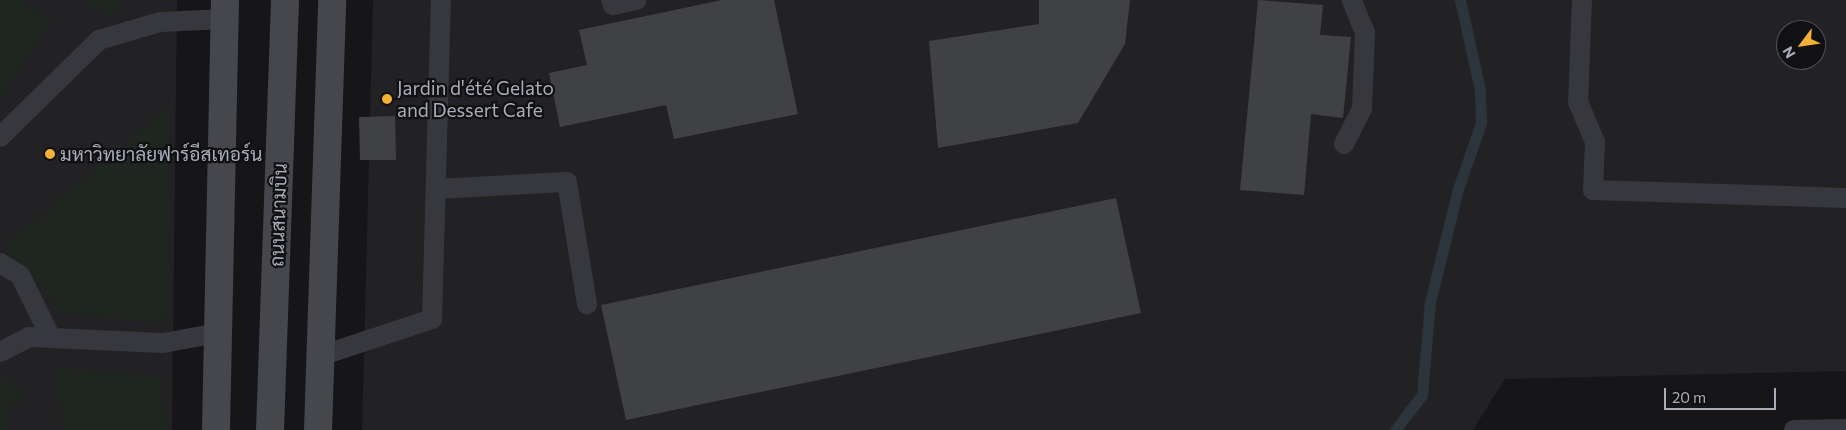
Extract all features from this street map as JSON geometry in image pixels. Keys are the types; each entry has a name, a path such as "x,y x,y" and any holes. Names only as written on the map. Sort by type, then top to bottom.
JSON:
{"main road":[{"name":"ถนนสนามบิน","path":"270,430 284,0"},
{"path":"318,430 332,0"},
{"path":"216,430 225,9"}],"lane":[{"path":"320,356 432,319 441,0"},
{"path":"611,0 613,5 636,0"},
{"path":"1344,144 1362,109 1365,33 1352,0"},
{"path":"1582,0 1578,102 1595,142 1593,190 1846,198"},
{"path":"0,137 100,40 160,22 225,9"},
{"path":"436,189 567,182 587,304"},
{"path":"0,263 20,275 51,338"},
{"path":"0,352 29,337 163,343 218,333"},
{"path":"1794,430 1846,428"}],"shaded area":[{"path":"0,0 177,0 172,430 0,430"},
{"path":"0,0 19,0 51,21 0,99"},
{"path":"82,0 122,0 112,17"},
{"path":"373,0 1846,0 1846,371 1505,379 1473,430 362,430"},
{"path":"170,106 165,323 62,313 4,246"},
{"path":"53,368 161,377 166,430 65,430"},
{"path":"8,375 23,399 5,408 5,430 0,430 0,381"}],"building":[{"path":"722,0 774,0 798,114 674,139 666,105 560,127 549,73 587,65 579,30"},
{"path":"1039,0 1130,0 1125,44 1078,123 938,148 929,41 1039,24"},
{"path":"1258,0 1323,5 1320,35 1351,37 1343,118 1311,114 1304,195 1240,190"},
{"path":"395,116 396,160 360,160 359,117"},
{"path":"1116,198 1141,313 626,420 601,305"}],"waterway":[{"path":"1395,430 1422,395 1430,302 1458,189 1481,123 1480,90 1460,0"}],"place":[{"name":"Jardin d'été Gelato and Dessert Cafe","path":"387,99"},
{"name":"มหาวิทยาลัยฟาร์อีสเทอร์น","path":"50,154"}]}
